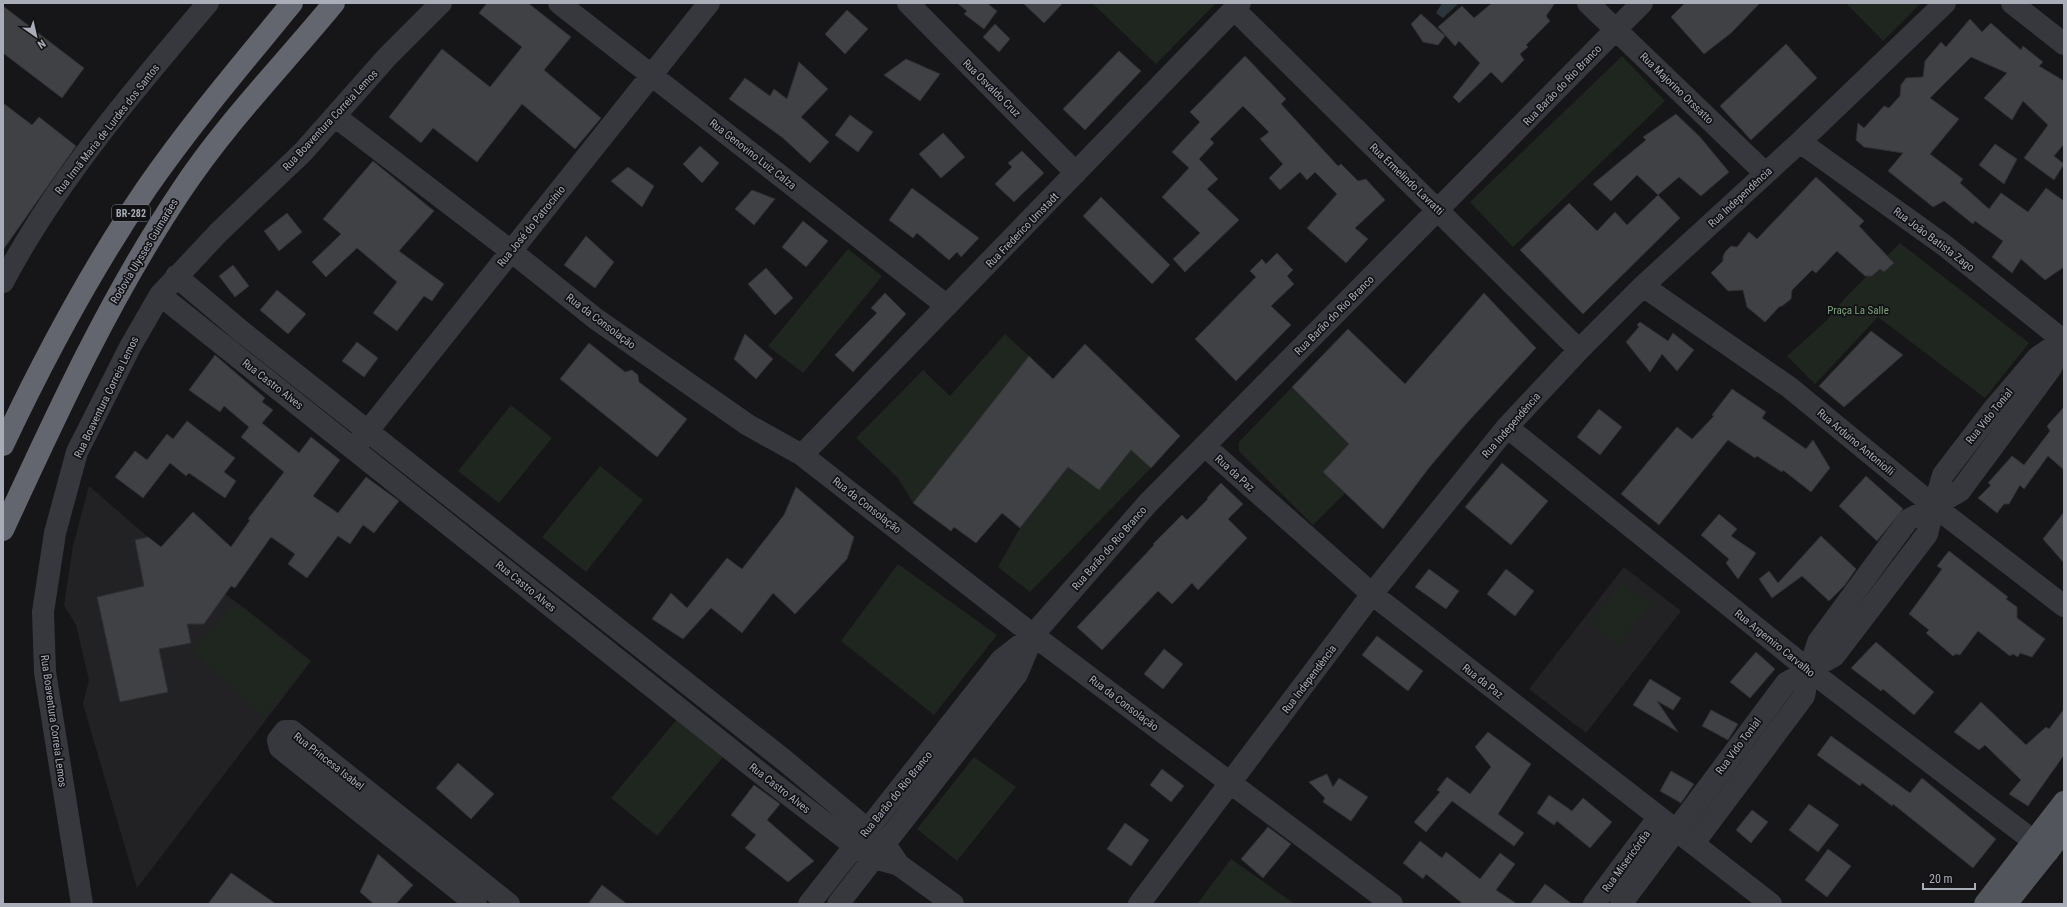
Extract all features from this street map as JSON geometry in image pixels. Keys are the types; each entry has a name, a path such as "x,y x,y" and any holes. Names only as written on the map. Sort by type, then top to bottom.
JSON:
{"highway":[{"name":"BR-282","path":"3,445 37,373 79,294 146,189 192,126 292,3"},
{"name":"Rodovia Ulysses Guimarães","path":"3,530 111,306 177,197 219,138 334,3"}],"main road":[{"path":"2006,904 2041,847 2064,802"},
{"path":"1985,904 2041,847 2064,831"}],"street":[{"name":"Rua Irmã Maria de Lurdes dos Santos","path":"3,282 28,237 66,178 208,3"},
{"name":"Rua Boaventura Correia Lemos","path":"82,904 45,672 43,612 55,533 77,452 130,347 160,295 176,276 263,189 303,152 336,117 387,57 441,3"},
{"name":"Rua Genovino Luiz Calza","path":"559,3 947,306"},
{"name":"Rua José do Patrocínio","path":"354,449 708,3"},
{"name":"Rua Osvaldo Cruz","path":"908,3 1076,173"},
{"name":"Rua Majorino Orssatto","path":"1588,3 1765,173"},
{"name":"Rua Barão do Rio Branco","path":"809,904 1001,660 1033,635 1148,503 1642,3"},
{"name":"Rua Independência","path":"1139,904 1372,594 1507,427 1579,350 1643,286 1800,142 1945,3"},
{"path":"2012,3 2064,44"},
{"name":"Rua Frederico Umstadt","path":"802,455 1237,6"},
{"name":"Rua Ermelindo Lavratti","path":"1237,6 1579,350"},
{"name":"Rua da Consolação","path":"336,117 511,251 596,319 748,425 802,455 1033,635 1392,904"},
{"name":"Rua João Batista Zago","path":"1800,142 1944,245 2064,340"},
{"name":"Rua Castro Alves","path":"176,276 240,330 784,760 861,837"},
{"name":"Rua Arduino Antoniolli","path":"1643,286 1789,387 1934,506 2064,606"},
{"name":"Rua Castro Alves","path":"160,295 769,780 861,837 953,904"},
{"path":"228,349 240,330"},
{"name":"Rua Vido Tonial","path":"1666,824 1739,744 1786,683 1834,656 1927,534 1942,475 1992,411 2038,357 2064,340"},
{"name":"Rua Vido Tonial","path":"1694,843 1804,696 1809,670 1818,642 1908,520 1960,491 2051,368 2064,340"},
{"path":"284,394 298,375"},
{"path":"1992,411 2010,424"},
{"name":"Rua Argemiro Carvalho","path":"1507,427 1809,670 2041,847"},
{"name":"Rua da Paz","path":"1205,446 1372,594 1666,824 1694,843 1771,904"},
{"path":"448,524 462,505"},
{"path":"522,583 537,564"},
{"path":"1867,576 1884,590"},
{"name":"Rua Barão do Rio Branco","path":"838,904 954,757 1017,674 1033,635"},
{"path":"634,673 650,654"},
{"path":"706,730 721,711"},
{"path":"936,744 954,757"},
{"path":"1739,744 1758,757"},
{"path":"769,780 784,760"},
{"path":"377,812 458,877 507,903"},
{"name":"Rua Misericórdia","path":"1594,904 1666,824"},
{"name":"Rua Misericórdia","path":"1621,904 1666,824"},
{"path":"458,877 476,904"}],"shaded area":[{"path":"1442,3 1459,3 1443,18 1436,13"},
{"path":"89,486 148,537 247,610 311,661 137,888 83,704 89,680 76,625 64,605 73,546"},
{"path":"1624,567 1681,611 1586,733 1529,689"}],"green space":[{"path":"1092,3 1216,3 1156,64"},
{"path":"1846,3 1921,3 1883,41"},
{"path":"1622,56 1665,101 1513,247 1470,202"},
{"name":"Praça La Salle","path":"1900,243 2029,343 1985,398 1878,317 1815,384 1787,356 1826,321 1845,298"},
{"path":"848,249 882,276 803,373 768,346"},
{"path":"1005,334 1029,356 913,503 898,478 856,438 923,370 950,396"},
{"path":"1292,387 1349,444 1324,472 1345,493 1313,525 1239,451 1239,442"},
{"path":"511,405 552,438 499,503 458,471"},
{"path":"1106,427 1151,468 1030,592 998,567 1020,528 1068,467 1099,490 1121,463"},
{"path":"600,466 643,500 586,572 542,537"},
{"path":"898,564 997,635 934,715 841,641"},
{"path":"1623,582 1651,604 1617,645 1590,622"},
{"path":"236,602 309,662 264,717 192,651"},
{"path":"678,718 723,757 657,836 611,798"},
{"path":"974,757 1016,787 957,861 917,829"},
{"path":"1231,859 1295,904 1197,904"}],"building":[{"path":"487,3 528,3 571,37 544,70 601,118 575,149 522,104 477,162 433,128 421,143 389,117 442,49 490,87 522,47 479,13"},
{"path":"957,3 987,3 997,11 984,29 964,14 967,11"},
{"path":"1023,3 1063,3 1044,23"},
{"path":"1492,3 1555,3 1546,16 1550,21 1526,45 1528,47 1520,54 1524,60 1502,83 1491,72 1459,103 1453,97 1480,63 1459,41 1455,46 1438,27 1462,6 1474,18"},
{"path":"1685,3 1760,3 1731,33 1704,54 1671,17"},
{"path":"3,6 84,68 62,98 3,53"},
{"path":"847,10 868,29 845,54 825,34"},
{"path":"1421,14 1445,36 1438,45 1423,42 1411,24"},
{"path":"1970,19 1982,32 1991,23 2021,50 2023,46 2043,62 2039,66 2064,81 2064,144 2054,156 2064,164 2054,180 2024,158 2048,125 2023,101 2012,120 1984,98 2007,73 1971,57 1930,98 1959,119 1930,154 1963,179 1960,183 1989,209 2001,193 2028,212 2046,188 2064,201 2064,267 2045,280 2021,259 2012,273 1992,257 2003,241 1975,221 1973,224 1944,201 1933,207 1888,171 1903,153 1864,147 1856,140 1858,123 1864,128 1884,106 1889,108 1900,96 1901,85 1906,78 1923,77 1925,61 1941,42 1946,47"},
{"path":"995,24 1010,39 999,52 983,37"},
{"path":"1786,44 1817,78 1751,140 1720,106"},
{"path":"1119,51 1141,71 1085,130 1063,109"},
{"path":"1245,56 1286,99 1281,104 1338,166 1341,164 1358,181 1366,179 1385,200 1355,228 1368,239 1346,263 1307,228 1337,194 1315,172 1307,180 1300,172 1280,190 1269,178 1283,164 1260,139 1269,132 1243,106 1210,139 1214,143 1199,159 1218,179 1207,189 1239,220 1185,272 1173,259 1200,233 1162,197 1189,168 1172,152 1200,122 1190,112"},
{"path":"906,59 940,74 920,101 884,75"},
{"path":"799,62 828,89 801,117 829,142 810,163 783,138 729,99 745,78 770,96 774,89 787,99"},
{"path":"3,103 32,125 39,117 76,146 3,250"},
{"path":"1676,114 1700,137 1729,172 1701,196 1679,177 1658,195 1637,175 1611,201 1593,184 1646,140 1643,137"},
{"path":"850,115 873,132 858,152 835,135"},
{"path":"943,133 965,157 941,178 919,154"},
{"path":"1995,144 2017,159 2004,184 1979,165"},
{"path":"700,146 719,163 702,183 683,164"},
{"path":"1022,151 1044,173 1014,202 995,184 1012,167 1008,163"},
{"path":"373,161 434,211 399,251 444,284 432,301 424,296 397,331 373,313 397,282 357,248 326,277 312,262 341,234 323,219"},
{"path":"628,167 654,186 642,207 611,181"},
{"path":"1816,177 1864,221 1859,226 1894,263 1884,272 1880,269 1872,276 1865,276 1837,251 1816,273 1812,270 1792,290 1791,299 1779,307 1765,322 1747,307 1743,290 1728,291 1711,273 1723,261 1723,256 1731,246 1737,247 1749,232 1757,239"},
{"path":"912,188 979,238 961,257 957,252 949,260 917,233 913,238 889,220"},
{"path":"752,190 775,199 754,225 735,209"},
{"path":"1658,195 1680,218 1583,314 1520,250 1569,203 1597,231 1615,212 1627,225"},
{"path":"1101,197 1170,265 1152,284 1083,216"},
{"path":"287,213 302,232 279,251 264,231"},
{"path":"803,221 828,241 806,267 782,247"},
{"path":"586,236 614,262 595,288 564,265"},
{"path":"1277,253 1293,270 1287,276 1294,284 1271,306 1291,325 1236,381 1195,339 1256,277 1250,271 1262,259 1266,264"},
{"path":"233,265 249,286 235,297 219,276"},
{"path":"766,268 793,298 775,315 748,284"},
{"path":"277,290 306,314 288,334 260,310"},
{"path":"885,293 906,314 853,372 835,355 877,313 871,308"},
{"path":"1484,293 1536,348 1466,424 1428,469 1383,529 1323,472 1349,444 1292,387 1348,329 1405,384"},
{"path":"1640,322 1668,341 1673,333 1694,350 1677,371 1662,354 1650,372 1626,342 1639,327 1637,325"},
{"path":"1871,331 1903,355 1844,407 1819,386"},
{"path":"745,334 773,359 756,379 734,359"},
{"path":"357,342 378,358 364,377 342,361"},
{"path":"589,343 625,372 632,370 638,375 639,382 687,419 657,457 560,379"},
{"path":"1085,344 1180,436 1151,468 1131,450 1099,490 1068,467 1020,528 1002,513 976,543 954,527 951,531 913,503 1029,356 1053,379"},
{"path":"215,355 265,398 262,402 273,410 262,423 299,453 311,437 340,460 313,496 338,513 366,477 399,501 374,533 363,525 350,544 338,536 307,578 288,564 295,554 271,537 235,588 231,586 204,624 187,624 191,643 159,649 168,692 120,702 97,597 144,586 135,540 148,537 161,547 193,512 231,547 250,520 248,519 284,472 241,437 249,427 224,406 220,412 189,390"},
{"path":"1732,389 1766,412 1762,418 1806,449 1813,440 1830,468 1811,492 1783,470 1782,472 1757,456 1755,458 1728,440 1659,525 1621,494 1677,427 1692,439 1714,416 1712,415"},
{"path":"2064,407 2064,470 2048,456 2024,489 2020,485 2009,504 2004,504 1997,513 1978,498 1991,485 1988,483 2012,456 2024,465 2050,431 2047,426"},
{"path":"1599,409 1622,427 1600,455 1577,437"},
{"path":"187,421 235,458 224,472 236,481 225,498 189,473 186,476 170,463 143,498 115,477 135,451 147,460 167,434 173,439"},
{"path":"1502,463 1548,501 1511,545 1465,507"},
{"path":"1866,476 1903,509 1877,541 1839,506"},
{"path":"1221,483 1243,504 1228,519 1247,538 1198,590 1192,583 1172,604 1158,591 1102,650 1077,627 1154,545 1153,544 1182,515 1187,520 1208,499 1207,498"},
{"path":"796,487 854,537 847,559 795,614 773,593 742,633 711,608 683,639 652,619 671,593 687,608 727,558 742,569 784,515"},
{"path":"2064,512 2064,563 2043,539"},
{"path":"1719,514 1737,529 1731,536 1756,553 1738,579 1726,563 1729,559 1701,535"},
{"path":"1821,536 1856,569 1845,585 1829,601 1802,576 1772,598 1759,579 1769,571 1778,583"},
{"path":"1949,551 2008,597 2006,599 2017,607 2017,618 2045,639 2032,657 2020,653 2018,657 2013,654 2010,656 1978,631 1960,655 1956,654 1953,656 1926,633 1929,630 1909,614 1942,569 1937,566"},
{"path":"1429,569 1459,591 1446,609 1415,587"},
{"path":"1506,569 1534,591 1515,616 1487,594"},
{"path":"1377,636 1423,671 1408,691 1362,655"},
{"path":"1876,642 1934,692 1914,715 1883,689 1881,691 1851,668"},
{"path":"1164,649 1183,664 1163,689 1144,674"},
{"path":"1756,652 1775,669 1750,698 1730,682"},
{"path":"1650,679 1681,698 1673,710 1657,701 1678,732 1633,705"},
{"path":"1981,702 2026,745 2046,727 2049,729 2064,709 2064,755 2028,806 2009,794 2021,780 1985,745 1979,750 1954,732"},
{"path":"1711,710 1738,724 1728,740 1702,726"},
{"path":"1488,732 1531,764 1498,814 1524,833 1514,846 1452,801 1426,832 1414,822 1440,792 1437,790 1447,777 1470,794 1491,767 1475,747"},
{"path":"1831,736 1910,793 1922,778 1996,839 1973,868 1893,804 1892,806 1862,783 1860,786 1817,755"},
{"path":"458,763 494,794 471,819 436,788"},
{"path":"1162,769 1184,786 1171,802 1150,785"},
{"path":"1671,771 1694,784 1681,803 1660,791"},
{"path":"1327,774 1333,787 1339,778 1368,797 1351,821 1323,802 1325,798 1309,782"},
{"path":"754,785 780,804 767,820 814,861 788,882 745,848 756,835 731,815"},
{"path":"1549,795 1572,811 1583,798 1612,822 1590,848 1557,821 1554,825 1537,813"},
{"path":"1809,804 1839,825 1818,852 1789,830"},
{"path":"1752,810 1768,822 1751,843 1736,830"},
{"path":"1125,823 1149,840 1131,866 1107,849"},
{"path":"1268,827 1291,844 1263,878 1241,859"},
{"path":"1420,841 1442,858 1446,852 1480,879 1500,853 1515,864 1496,890 1517,904 1463,904 1426,874 1423,879 1403,863"},
{"path":"1828,849 1851,866 1827,897 1805,880"},
{"path":"378,854 413,885 396,904 374,904 360,892"},
{"path":"231,873 276,904 208,904"},
{"path":"1545,884 1572,904 1530,904"},
{"path":"602,885 627,904 588,904"}]}
